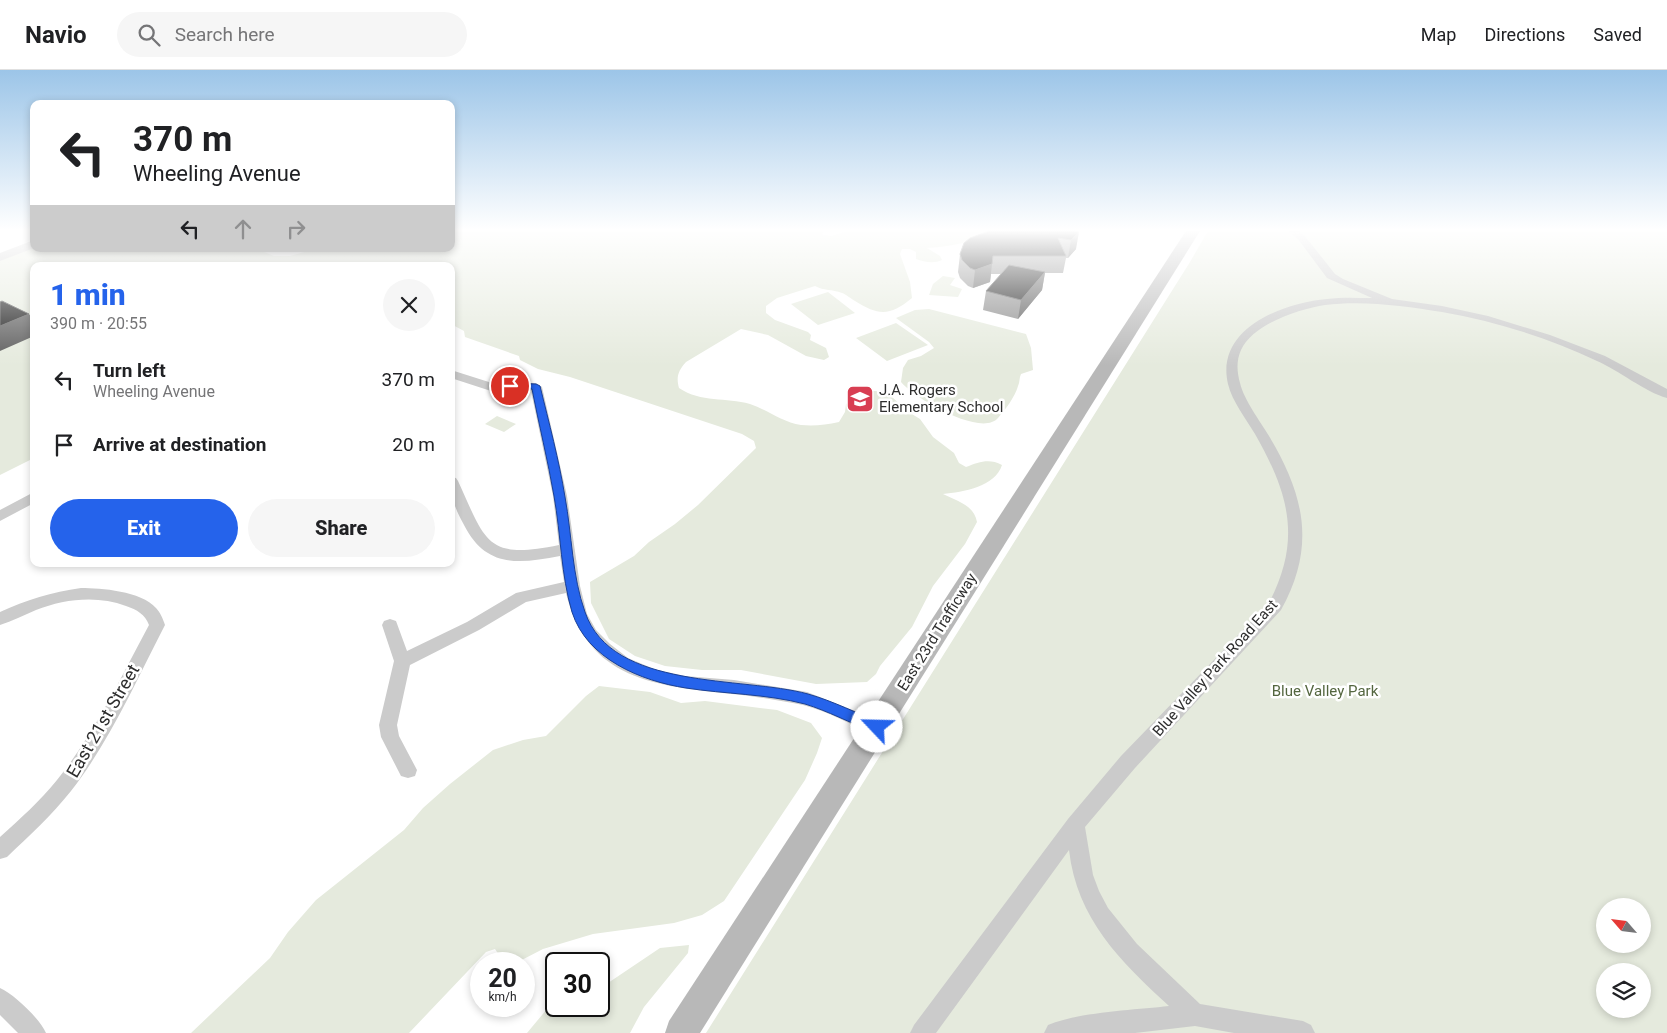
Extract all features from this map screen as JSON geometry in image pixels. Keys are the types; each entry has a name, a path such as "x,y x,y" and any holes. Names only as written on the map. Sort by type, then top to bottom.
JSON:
{"main road":[{"name":"East 23rd Trafficway","path":"682,1033 1163,276"}],"street":[{"path":"1327,302 1332,284 1331,276"},
{"path":"1331,276 1390,302 1442,309 1488,319 1546,337 1601,358 1667,394"},
{"name":"Blue Valley Park Road East","path":"922,1033 1075,825 1128,762 1275,606 1289,578 1295,547 1293,508 1287,483 1233,384 1230,362 1239,343 1249,331 1276,316 1301,307 1327,302 1390,302"},
{"path":"455,375 491,387 536,386 560,496 572,586 579,614 590,634 604,649 622,662 651,675 685,683 734,687 807,699 877,727"},
{"path":"455,490 475,532 482,543 492,550 505,555 523,556 567,549"},
{"path":"0,516 30,499"},
{"path":"402,661 473,626 522,597 572,586"},
{"name":"East 21st Street","path":"0,618 44,601 99,592 142,605 154,614 157,625 90,749 64,786 0,850"},
{"path":"390,625 402,661 388,725 390,737 408,770"},
{"path":"1075,825 1083,876 1094,903 1116,936 1147,970 1195,1015"},
{"path":"0,999 34,1033"},
{"path":"1056,1033 1102,1025 1195,1015 1302,1033"}],"green space":[{"path":"0,276 30,276 30,460 0,475"},
{"path":"455,276 908,276 912,298 891,311 884,312 871,309 844,294 815,286 777,298 766,306 766,313 775,320 808,332 811,335 810,340 826,348 829,357 824,360 806,356 768,335 741,329 686,362 678,374 679,388 696,396 750,404 801,425 839,422 845,412 846,404 866,391 876,391 891,396 907,411 920,419 933,437 954,453 959,463 966,467 988,461 1002,465 993,479 986,483 969,490 943,494 969,508 977,522 965,544 933,586 912,627 880,666 876,674 867,682 816,684 741,670 702,670 665,666 635,656 609,639 591,603 590,582 634,556 649,542 698,505 756,448 754,441 742,434 570,377 538,369 520,360 519,356 465,337 464,331 455,326"},
{"path":"943,276 955,278 950,285 962,289 958,297 929,295 933,284"},
{"name":"Blue Valley Park","path":"1181,276 1667,276 1667,1033 706,1033"},
{"path":"828,292 855,313 818,325 791,304"},
{"path":"929,309 1026,334 1031,348 1033,370 1021,374 1015,395 998,418 989,423 977,423 963,419 932,405 901,382 903,368 908,360 921,356 934,348 929,342 896,318 915,310"},
{"path":"896,323 928,345 887,361 856,338"},
{"path":"497,416 516,424 504,432 485,424"},
{"path":"599,686 650,692 681,703 705,701 777,710 811,723 822,738 805,780 724,901 702,915 674,923 593,934 535,953 497,952 495,949 486,952 470,952 470,969 409,1033 191,1033 270,958 288,932 316,900 404,830 423,808 450,784 493,750 523,740 546,736 586,696"},
{"path":"689,945 688,953 644,1007 630,1033 527,1033 545,1011 545,1017 610,1017 610,982 660,948"}],"building":[{"path":"999,276 1042,276 1021,300 986,291"},
{"path":"2,301 29,314 0,326 0,302"}],"place":[{"name":"J.A. Rogers Elementary School","path":"860,399"}],"route":[{"path":"510,386 536,386 560,496 572,586 579,614 590,634 604,649 622,662 651,675 685,683 734,687 807,699 877,727"}]}
